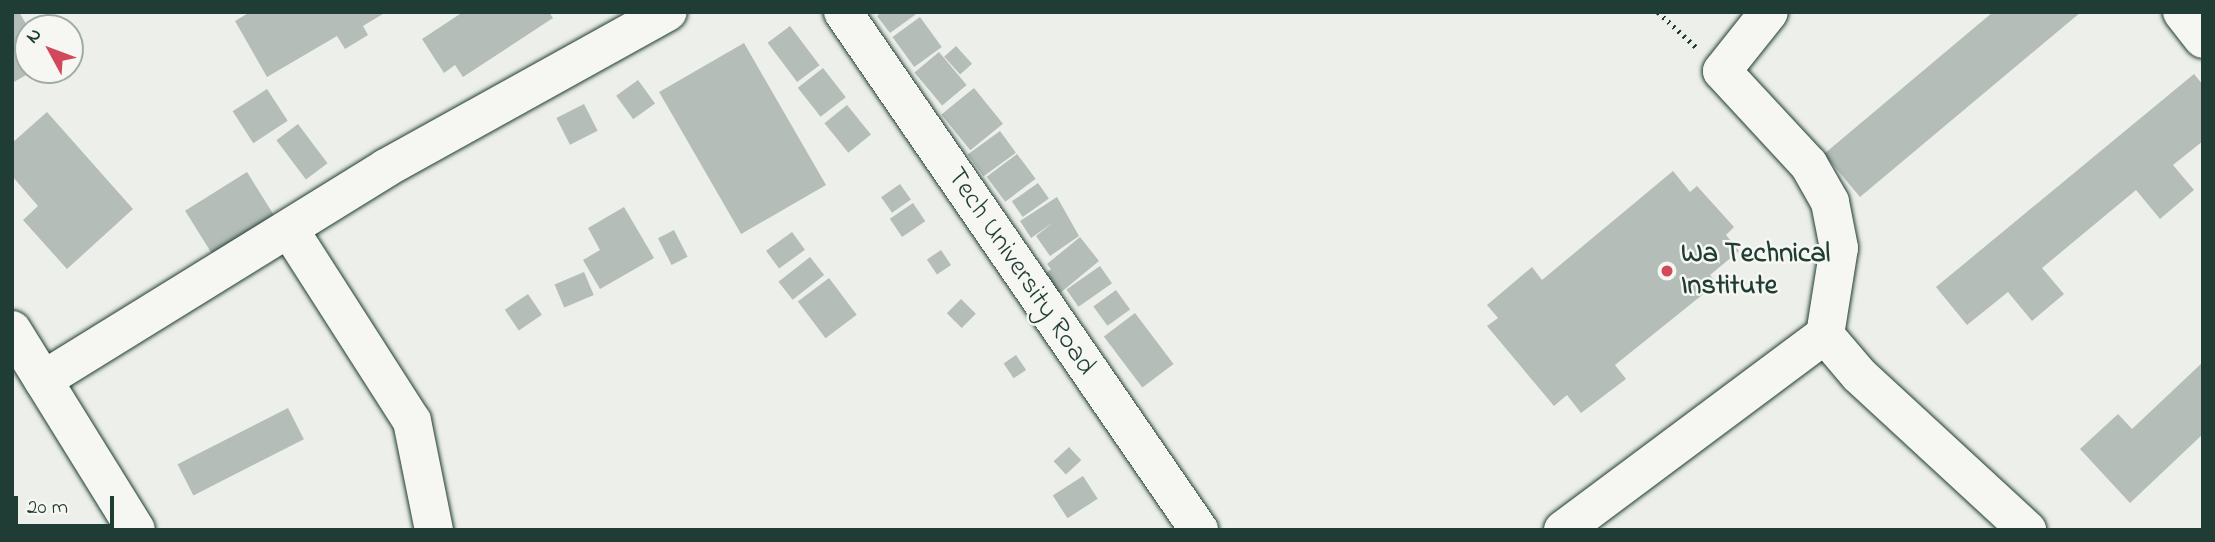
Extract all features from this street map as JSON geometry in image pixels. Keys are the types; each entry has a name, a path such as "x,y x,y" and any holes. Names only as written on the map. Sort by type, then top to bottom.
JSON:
{"street":[{"path":"43,380 386,168 668,12"},
{"name":"Tech University Road","path":"842,12 1199,530"},
{"path":"1563,530 1825,335 1839,248 1830,201 1808,166 1722,71 1769,12"},
{"path":"2182,12 2203,39"},
{"path":"289,229 412,421 434,530"},
{"path":"12,330 136,530"},
{"path":"1825,335 1859,375 2027,530"}],"path":[{"path":"1658,12 1722,71"}],"building":[{"path":"12,12 19,12 20,14 14,14 12,83"},
{"path":"250,12 386,12 363,26 368,35 345,49 337,36 267,77 235,21"},
{"path":"463,12 549,12 553,18 463,77 455,65 444,73 422,39"},
{"path":"882,12 919,12 890,33 877,16"},
{"path":"1993,12 2081,12 1860,197 1824,154"},
{"path":"920,17 942,47 914,67 892,37"},
{"path":"790,26 819,65 797,82 768,43"},
{"path":"744,43 826,185 741,234 659,92"},
{"path":"956,46 972,64 960,75 944,57"},
{"path":"939,52 967,85 942,106 914,73"},
{"path":"823,68 846,97 821,117 798,88"},
{"path":"2194,74 2203,85 2203,141 2173,165 2194,190 2160,219 2136,190 2042,268 2064,294 2032,321 2008,292 1967,325 1936,287"},
{"path":"638,80 655,103 633,119 616,96"},
{"path":"974,88 1003,124 970,150 941,114"},
{"path":"267,89 288,121 253,143 233,111"},
{"path":"584,104 598,131 570,145 556,118"},
{"path":"847,105 871,135 848,153 824,123"},
{"path":"47,112 133,209 67,269 23,220 38,206 12,176 12,143"},
{"path":"298,124 327,163 306,179 276,140"},
{"path":"1000,131 1016,153 984,176 968,155"},
{"path":"1017,154 1036,179 1005,202 987,177"},
{"path":"1673,171 1690,192 1697,186 1734,227 1726,235 1739,251 1710,275 1717,283 1615,365 1626,379 1581,413 1567,395 1554,406 1487,326 1498,318 1487,305 1532,267 1542,280"},
{"path":"247,172 276,219 214,257 185,211"},
{"path":"1038,183 1049,199 1023,217 1012,201"},
{"path":"900,184 911,200 892,213 881,197"},
{"path":"1057,197 1079,236 1050,256 1036,236 1054,222 1031,238 1020,221"},
{"path":"913,203 925,221 902,237 890,219"},
{"path":"624,207 654,258 600,289 583,260 600,250 588,228"},
{"path":"674,230 688,257 672,265 658,238"},
{"path":"792,232 805,250 779,269 766,251"},
{"path":"1080,237 1099,261 1054,298 1039,279 1051,269 1047,264"},
{"path":"941,250 951,265 937,274 927,260"},
{"path":"810,257 824,275 793,300 778,282"},
{"path":"1100,266 1112,283 1078,307 1066,290"},
{"path":"584,272 594,295 564,308 555,285"},
{"path":"829,278 857,315 826,338 798,301"},
{"path":"1116,290 1130,309 1107,326 1093,306"},
{"path":"528,294 542,315 519,330 505,310"},
{"path":"961,299 976,314 962,328 947,313"},
{"path":"1135,313 1174,364 1142,388 1104,336"},
{"path":"1016,355 1026,370 1014,378 1004,363"},
{"path":"2203,362 2203,434 2130,503 2080,449 2118,414 2132,429"},
{"path":"288,408 304,439 193,495 178,464"},
{"path":"1069,447 1081,460 1066,474 1054,461"},
{"path":"1083,476 1098,499 1068,518 1053,496"}],"place":[{"name":"Wa Technical Institute","path":"1667,271"}]}
